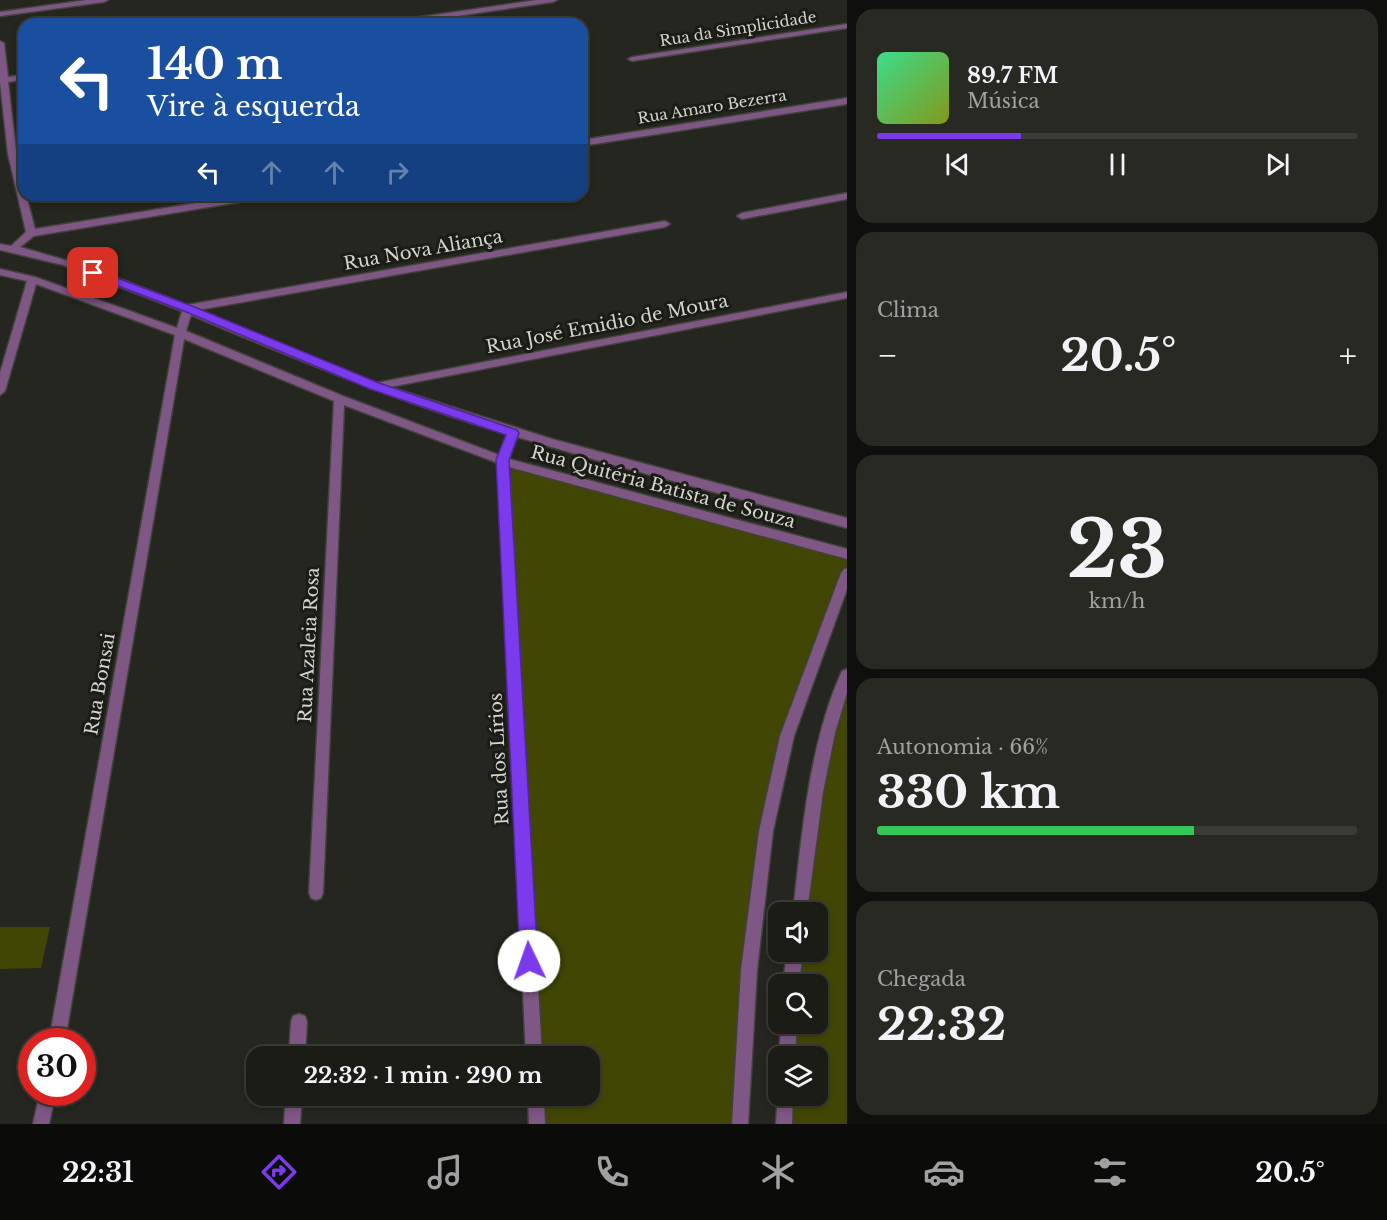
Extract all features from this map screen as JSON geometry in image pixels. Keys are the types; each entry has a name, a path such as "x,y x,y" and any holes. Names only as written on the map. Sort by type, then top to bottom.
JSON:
{"street":[{"path":"0,14 104,0"},
{"path":"428,18 553,0"},
{"name":"Rua da Simplicidade","path":"632,59 847,26"},
{"path":"0,43 12,154 18,179"},
{"path":"3,80 18,77"},
{"name":"Rua Amaro Bezerra","path":"588,142 847,101"},
{"path":"12,154 18,153"},
{"path":"742,216 847,196"},
{"path":"23,201 31,233"},
{"path":"13,249 31,233 226,201"},
{"name":"Rua Nova Aliança","path":"188,308 665,224"},
{"name":"Rua Quitéria Batista de Souza","path":"0,247 60,261 188,308 374,386 513,433 847,523"},
{"name":"Rua Quitéria Batista de Souza","path":"0,272 32,279 180,333 339,399 503,460 847,554"},
{"path":"0,391 32,279"},
{"name":"Rua José Emidio de Moura","path":"374,386 847,295"},
{"name":"Rua Bonsai","path":"59,1028 180,333 188,308"},
{"name":"Rua Azaleia Rosa","path":"316,893 339,399"},
{"path":"503,460 513,433"},
{"name":"Rua dos Lírios","path":"503,460 533,1046"},
{"path":"740,1124 749,970 766,831 787,736 808,672 847,573"},
{"path":"801,902 824,748 847,675"},
{"path":"298,1046 299,1022"},
{"path":"42,1124 45,1106"},
{"path":"292,1124 293,1106"},
{"path":"536,1106 537,1124"},
{"path":"784,1124 785,1106"}],"shaded area":[{"path":"503,461 847,554 847,574 809,672 766,831 747,1124 537,1124 536,1106 600,1106 600,1046 533,1046"},
{"path":"847,682 847,1124 788,1124 789,1106 828,1106 828,1046 790,1046 790,1034 828,1034 828,974 792,974 794,962 828,962 828,902 802,902 824,748"},
{"path":"0,927 50,927 41,968 0,969"}],"route":[{"path":"93,273 188,308 374,386 513,433 503,460 529,961"}]}
